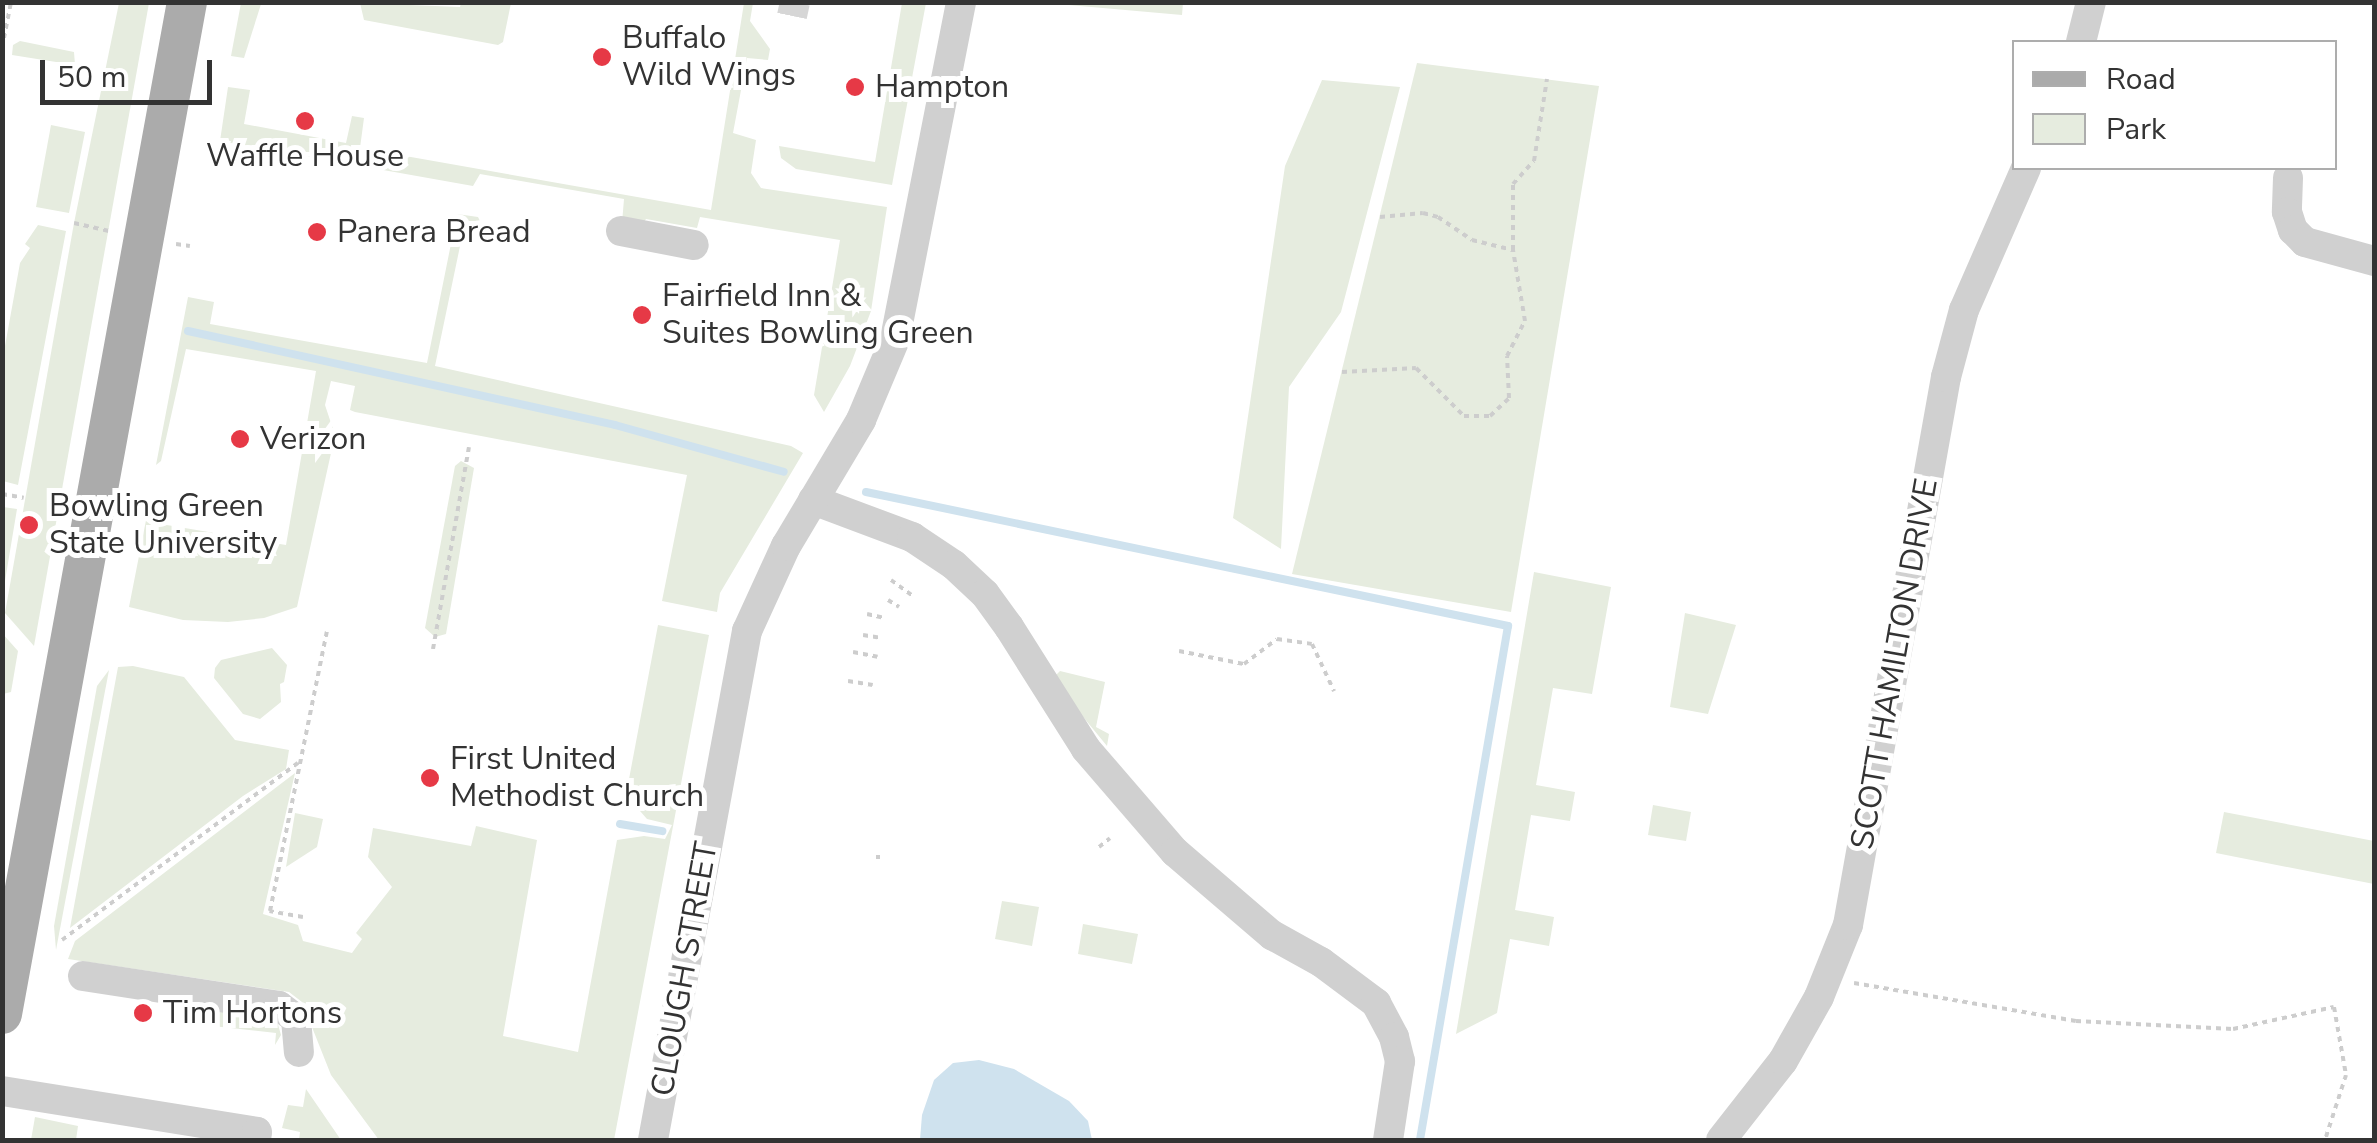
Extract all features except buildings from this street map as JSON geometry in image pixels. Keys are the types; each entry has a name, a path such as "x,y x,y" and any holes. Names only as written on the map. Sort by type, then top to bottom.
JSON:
{"main road":[{"path":"2,1014 187,2"}],"street":[{"name":"CLOUGH STREET","path":"653,1140 747,631 786,546 861,420 895,339 962,2"},
{"path":"2082,40 2091,2"},
{"name":"SCOTT HAMILTON DRIVE","path":"1721,1140 1783,1061 1825,982 1848,925 1946,377 1964,310 2025,170"},
{"path":"2288,178 2288,212 2293,230 2305,242 2374,261"},
{"path":"621,231 694,244"},
{"path":"813,500 912,538 954,564 985,594 1009,626 1086,749 1175,852 1272,935 1321,962 1376,1004 1394,1037 1400,1061 1388,1140"},
{"path":"83,976 279,1006 296,1020 300,1052"},
{"path":"2,1091 257,1132 256,1140"}],"path":[{"path":"2,48 11,2"},
{"path":"1342,372 1416,368 1464,416 1490,416 1510,398 1507,356 1525,322 1513,250 1513,184 1534,162 1547,79"},
{"path":"1380,217 1423,213 1438,216 1472,240 1513,250"},
{"path":"74,223 110,230"},
{"path":"166,242 190,246"},
{"path":"433,650 469,447"},
{"path":"2,494 24,498"},
{"path":"892,580 914,597"},
{"path":"888,600 899,608"},
{"path":"866,614 885,618"},
{"path":"304,917 270,911 327,632"},
{"path":"863,635 882,638"},
{"path":"1179,651 1244,664 1277,639 1312,644 1334,691"},
{"path":"853,652 878,657"},
{"path":"848,681 873,685"},
{"path":"62,940 300,762"},
{"path":"1099,847 1110,838"},
{"path":"1825,982 2076,1021 2234,1030 2334,1007 2346,1075 2325,1140"}],"green space":[{"path":"119,3 149,3 34,646 5,613 74,223"},
{"path":"241,3 261,4 244,58 231,56"},
{"path":"360,3 460,7 461,3 511,3 503,42 498,45 364,20"},
{"path":"744,3 753,3 750,21 770,49 768,60 747,58 733,133 756,140 751,173 761,188 887,207 871,311 850,366 824,412 814,395 840,240 700,217 697,228 646,219 642,225 622,223 624,199 480,174 473,186 220,141 228,87 250,90 244,124 346,143 352,116 364,118 360,148 711,210"},
{"path":"902,3 926,3 892,185 796,169 781,158 779,146 875,162"},
{"path":"1046,3 1183,3 1182,15"},
{"path":"20,41 74,52 75,65 12,55 13,45"},
{"path":"1417,63 1599,86 1511,612 1292,574"},
{"path":"1322,80 1400,87 1341,312 1289,387 1281,549 1233,518 1285,166"},
{"path":"51,125 85,132 69,213 36,207"},
{"path":"457,214 478,217 484,229 464,227 435,366 791,446 803,453 720,593 717,612 662,601 687,475 355,412 350,410 355,386 331,381 325,405 335,435 297,607 264,618 228,622 183,620 129,607 148,510 155,523 286,545 316,371 186,349 161,461 156,465 188,297 214,302 210,324 427,363"},
{"path":"38,225 66,231 18,485 3,481 3,357 20,263 30,248 25,244"},
{"path":"461,461 474,468 446,634 435,637 425,628 455,466"},
{"path":"2,508 17,509 3,593"},
{"path":"1534,572 1611,587 1592,694 1553,688 1536,785 1575,792 1570,821 1531,815 1515,910 1554,917 1549,946 1510,939 1497,1013 1456,1034"},
{"path":"1685,613 1736,625 1708,714 1670,707"},
{"path":"658,625 709,635 614,1140 379,1140 331,1075 302,1002 289,992 68,959 75,941 295,773 263,914 298,925 303,941 352,953 362,939 356,933 392,887 368,857 373,828 471,846 476,826 537,840 503,1036 578,1052 617,840 644,836 665,839 672,825 647,819 626,795"},
{"path":"2,633 18,651 11,692 3,694"},
{"path":"272,648 287,665 284,682 280,684 281,702 260,719 243,714 214,678 215,668 221,660"},
{"path":"133,666 184,677 235,740 289,750 286,769 243,796 70,928 118,667"},
{"path":"109,670 56,950 54,926 97,686"},
{"path":"1060,671 1105,682 1096,727 1109,734 1107,746 1075,707 1056,675"},
{"path":"1653,805 1691,812 1686,841 1648,835"},
{"path":"2224,812 2374,841 2374,884 2216,853"},
{"path":"295,813 323,819 317,847 286,867"},
{"path":"1002,901 1039,907 1032,946 995,939"},
{"path":"1083,924 1138,934 1132,964 1078,954"},
{"path":"188,1005 267,1016 277,1021 281,1035 275,1045 276,1033 185,1023"},
{"path":"306,1089 341,1140 299,1140 300,1132 282,1128 288,1105 303,1107"},
{"path":"35,1117 78,1126 76,1140 31,1140"}],"water":[{"path":"979,1060 1014,1069 1069,1101 1088,1121 1092,1140 920,1140 922,1115 934,1080 953,1063"}],"waterway":[{"path":"188,331 615,425 784,472"},
{"path":"866,492 1508,626 1420,1140"},
{"path":"620,824 662,831"}],"tunnel":[{"path":"792,16 795,2"}],"place":[{"name":"Buffalo Wild Wings","path":"602,57"},
{"name":"Hampton","path":"855,87"},
{"name":"Waffle House","path":"305,121"},
{"name":"Panera Bread","path":"317,232"},
{"name":"Fairfield Inn & Suites Bowling Green","path":"642,315"},
{"name":"Verizon","path":"240,439"},
{"name":"Bowling Green State University","path":"29,525"},
{"name":"First United Methodist Church","path":"430,778"},
{"name":"Tim Hortons","path":"143,1013"}]}
